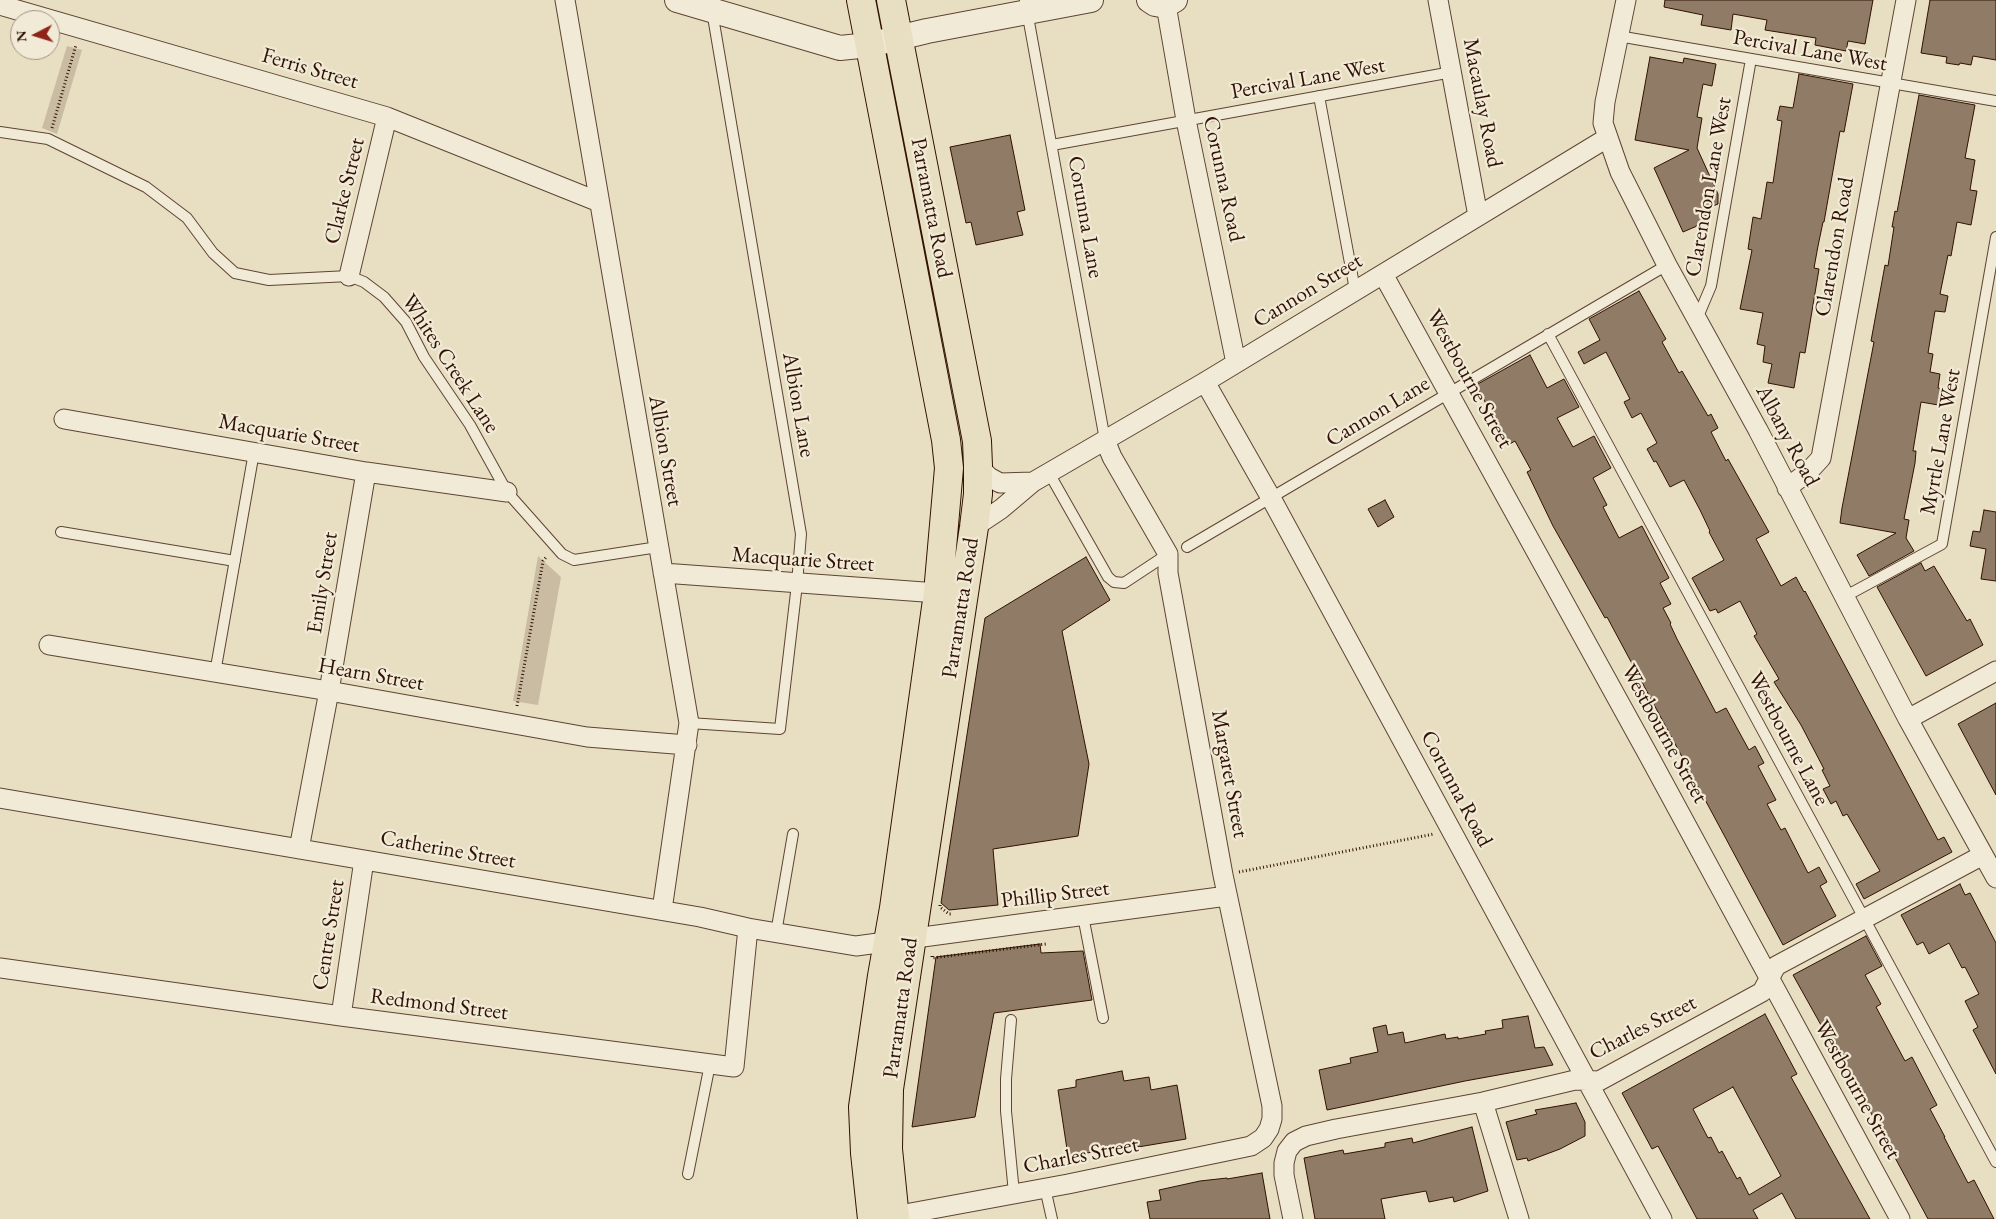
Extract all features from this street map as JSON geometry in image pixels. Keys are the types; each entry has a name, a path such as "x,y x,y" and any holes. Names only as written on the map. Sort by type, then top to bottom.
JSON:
{"highway":[{"name":"Parramatta Road","path":"861,0 946,440 949,468 948,497 900,940 889,1089 887,1218"},
{"name":"Parramatta Road","path":"890,0 977,441 978,466 978,494 974,527 900,940"}],"street":[{"name":"Albion Street","path":"564,0 689,723 662,910"},
{"path":"677,0 711,5 840,48 870,45 1026,6 1091,0"},
{"name":"Macaulay Road","path":"1438,0 1478,216"},
{"name":"Albany Road","path":"1626,0 1605,102 1603,123 1620,172 1696,320 1758,430 1908,719 1996,878"},
{"name":"Clarendon Road","path":"1787,488 1809,471 1821,458 1906,0"},
{"name":"Corunna Road","path":"1163,2 1236,363"},
{"name":"Ferris Street","path":"0,5 387,117 599,202"},
{"name":"Clarke Street","path":"349,276 387,117"},
{"name":"Cannon Street","path":"974,527 1001,509 1041,477 1206,382 1607,138"},
{"name":"Westbourne Street","path":"1383,274 1450,392 1900,1219"},
{"name":"Corunna Road","path":"1206,382 1452,830 1662,1219"},
{"name":"Macquarie Street","path":"64,419 366,472 507,492"},
{"name":"Margaret Street","path":"1105,440 1112,457 1168,554 1168,573 1223,875 1272,1106 1272,1119 1269,1129"},
{"path":"978,466 989,477 1000,482 1041,477"},
{"name":"Emily Street","path":"300,849 366,472"},
{"name":"Macquarie Street","path":"664,573 938,593"},
{"name":"Hearn Street","path":"49,645 329,691 587,737 687,745"},
{"path":"1908,719 1996,671"},
{"name":"Catherine Street","path":"0,798 662,910 748,928 856,946 900,940"},
{"name":"Charles Street","path":"1293,1219 1284,1175 1284,1163 1287,1151 1294,1142 1306,1136 1483,1102 1575,1080 1599,1081 1762,992 1776,966 1983,854"},
{"name":"Centre Street","path":"341,1016 364,860"},
{"name":"Phillip Street","path":"900,940 1227,896"},
{"name":"Redmond Street","path":"0,968 341,1016 734,1067 748,928"},
{"path":"1483,1102 1519,1219"},
{"name":"Charles Street","path":"887,1218 1252,1146 1263,1138 1269,1129"}],"lane":[{"name":"Albion Lane","path":"689,723 780,729 801,534 711,5"},
{"name":"Corunna Lane","path":"1026,6 1105,440"},
{"name":"Percival Lane West","path":"1618,36 1996,101"},
{"name":"Clarendon Lane West","path":"1696,320 1712,286 1751,59"},
{"name":"Percival Lane West","path":"1052,145 1452,72"},
{"path":"1320,96 1355,290"},
{"name":"Whites Creek Lane","path":"0,132 48,139 146,188 187,218 213,253 235,273 269,280 349,276 364,282 384,297 406,322 424,357 470,425 507,492 562,554 574,560 658,547"},
{"name":"Myrtle Lane West","path":"1844,597 1942,544 1996,237"},
{"name":"Cannon Lane","path":"1187,547 1667,265"},
{"name":"Westbourne Lane","path":"1548,334 1996,1162"},
{"path":"215,672 254,452"},
{"path":"1041,477 1108,577 1114,582 1124,583 1168,554"},
{"path":"61,532 235,561"},
{"path":"776,933 793,834"},
{"path":"1084,916 1103,1018"},
{"path":"1012,1020 1006,1079 1006,1111 1014,1193"},
{"path":"688,1174 710,1064"},
{"path":"1045,1188 1052,1219"}],"path":[{"path":"48,139 81,27"},
{"path":"515,724 543,561 555,546"},
{"path":"1223,875 1452,830"},
{"path":"940,904 940,907 949,914 957,913"},
{"path":"932,958 1046,944"}],"shaded area":[{"path":"67,46 82,50 57,134 42,128"},
{"path":"538,556 561,577 538,705 513,701"}],"building":[{"path":"1665,0 1873,0 1865,44 1848,41 1846,51 1815,45 1816,38 1765,30 1767,20 1733,14 1731,30 1701,25 1703,15 1664,7"},
{"path":"1930,0 1996,0 1996,60 1973,56 1971,65 1960,63 1959,65 1946,63 1947,57 1921,53"},
{"path":"1650,57 1683,63 1684,58 1716,64 1712,86 1703,84 1697,117 1702,118 1697,148 1718,194 1718,204 1708,208 1704,223 1683,232 1654,168 1689,150 1635,140"},
{"path":"1799,74 1853,84 1844,132 1840,131 1814,268 1819,269 1805,353 1800,352 1794,388 1768,383 1772,364 1763,362 1765,346 1757,344 1763,313 1740,309 1752,250 1748,249 1753,217 1761,219 1767,182 1773,183 1782,121 1777,120 1780,106 1793,108"},
{"path":"1919,95 1975,105 1965,158 1975,160 1970,190 1977,191 1971,225 1957,222 1951,256 1948,255 1940,294 1948,296 1945,312 1935,311 1928,353 1933,354 1930,372 1940,374 1938,388 1947,390 1944,406 1921,402 1913,451 1916,451 1915,463 1904,519 1909,520 1906,538 1914,551 1869,576 1857,555 1896,533 1840,523 1874,342 1871,341 1885,265 1888,266 1894,227 1892,227 1895,211 1897,212"},
{"path":"1010,135 1025,210 1017,212 1023,235 976,245 971,222 966,223 950,147"},
{"path":"1639,291 1666,339 1662,342 1679,373 1682,371 1708,416 1711,414 1718,428 1711,432 1726,461 1728,459 1769,532 1756,539 1781,586 1796,577 1805,591 1938,840 1944,837 1952,852 1864,899 1856,884 1880,871 1847,814 1843,816 1836,801 1831,804 1823,789 1830,786 1822,770 1824,769 1801,725 1774,682 1779,679 1754,636 1757,634 1740,601 1718,613 1716,609 1710,611 1692,578 1724,560 1700,510 1684,480 1670,487 1656,461 1654,462 1647,449 1657,443 1641,413 1632,418 1624,402 1630,399 1606,352 1584,364 1578,352 1600,340 1589,319"},
{"path":"1530,355 1547,388 1564,379 1579,407 1557,418 1573,447 1594,436 1611,468 1593,478 1607,505 1603,507 1619,538 1642,526 1669,578 1660,583 1671,604 1663,608 1677,639 1716,713 1726,708 1749,750 1755,746 1764,763 1758,766 1776,800 1767,804 1781,830 1785,828 1808,873 1819,867 1827,882 1820,886 1836,916 1783,945 1607,617 1605,618 1553,526 1527,472 1531,470 1515,441 1508,445 1476,385"},
{"path":"1385,500 1394,517 1378,527 1368,509"},
{"path":"1984,510 1996,512 1996,581 1981,579 1986,549 1970,546 1973,531 1980,532"},
{"path":"1086,557 1110,600 1062,631 1089,764 1078,836 993,849 998,905 949,910 941,903 985,618"},
{"path":"1921,563 1925,571 1934,566 1967,621 1970,619 1983,645 1926,676 1877,587"},
{"path":"1996,703 1996,795 1958,724"},
{"path":"1960,884 1965,895 1970,893 1996,943 1996,1074 1973,1030 1978,1027 1965,1001 1979,994 1965,967 1962,968 1949,943 1929,954 1923,942 1917,945 1901,915"},
{"path":"1866,936 1882,966 1865,975 1881,1004 1876,1007 1905,1061 1912,1057 1937,1105 1930,1109 1944,1137 1968,1183 1974,1180 1994,1219 1928,1219 1828,1033 1826,1034 1793,975"},
{"path":"1040,944 1041,953 1083,951 1092,1000 994,1013 975,1117 912,1127 936,957"},
{"path":"1765,1014 1797,1074 1791,1077 1870,1219 1796,1219 1782,1193 1753,1210 1758,1219 1697,1219 1658,1146 1652,1149 1622,1093","holes":["1733,1087 1781,1176 1749,1195 1740,1177 1737,1179 1722,1151 1719,1153 1711,1137 1708,1138 1693,1109"]},
{"path":"1528,1016 1535,1048 1544,1047 1553,1065 1327,1110 1319,1070 1351,1063 1350,1058 1378,1052 1373,1028 1386,1025 1388,1035 1403,1032 1405,1043 1445,1034 1446,1039 1458,1037 1458,1039 1486,1034 1485,1031 1503,1028 1502,1020"},
{"path":"1122,1071 1124,1081 1149,1077 1151,1090 1177,1085 1186,1139 1068,1156 1058,1090 1076,1087 1076,1080"},
{"path":"1576,1103 1585,1122 1585,1136 1560,1149 1528,1161 1527,1158 1517,1160 1506,1122 1537,1114 1535,1110"},
{"path":"1472,1127 1488,1191 1454,1202 1453,1197 1429,1202 1426,1191 1381,1199 1385,1219 1315,1219 1304,1158 1343,1150 1344,1154 1385,1147 1385,1143 1412,1138 1413,1143"},
{"path":"1262,1173 1270,1219 1150,1219 1147,1202 1161,1200 1159,1190 1200,1181"}]}
